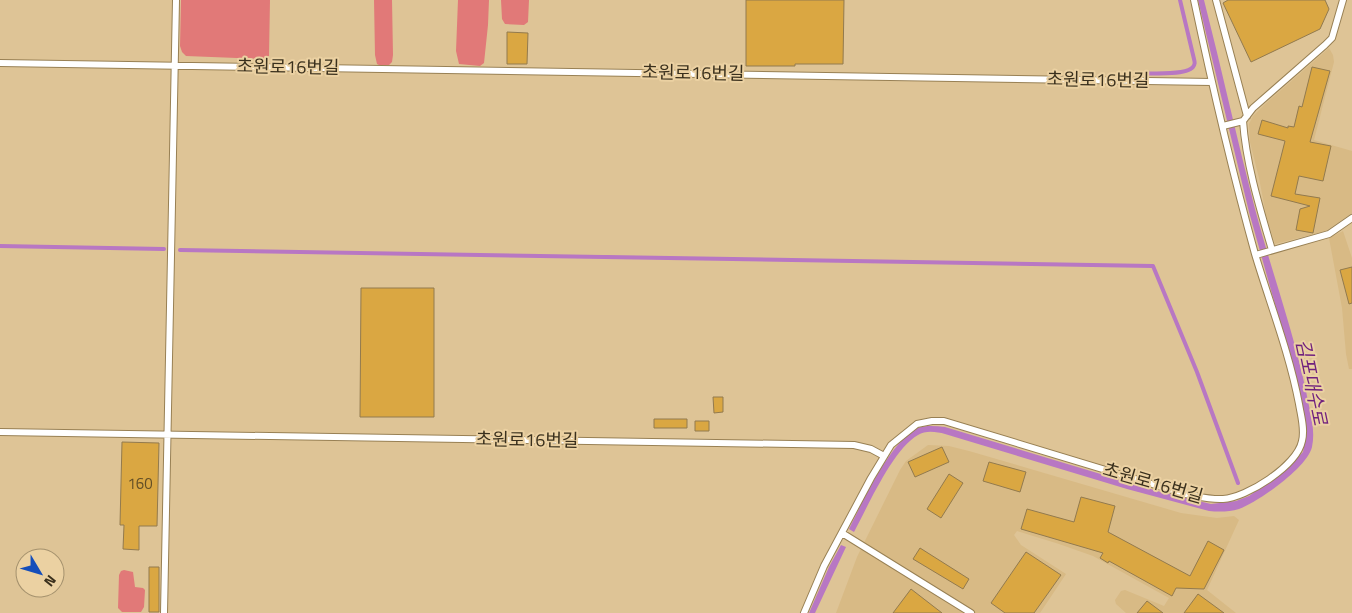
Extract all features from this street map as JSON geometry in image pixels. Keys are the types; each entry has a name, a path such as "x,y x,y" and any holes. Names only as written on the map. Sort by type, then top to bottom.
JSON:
{"lane":[{"path":"164,613 176,0"},
{"name":"초원로16번길","path":"804,613 824,566 884,456 891,445 917,424 944,421 1185,494 1223,500 1246,493 1275,474 1297,452 1302,442 1303,432 1297,394 1286,351 1256,255 1222,126 1194,0"},
{"path":"1216,0 1245,118 1244,134 1254,183 1272,250"},
{"path":"1222,126 1245,118 1260,102 1332,38 1343,0"},
{"name":"초원로16번길","path":"0,63 1212,82"},
{"path":"1256,255 1329,234 1352,218"},
{"name":"초원로16번길","path":"0,432 854,445 870,449 884,456"},
{"path":"842,533 971,613"}],"shaded area":[{"path":"181,0 270,0 269,56 265,59 186,56 180,46"},
{"path":"374,0 392,0 393,55 392,62 389,65 377,64 375,55"},
{"path":"458,0 489,0 484,63 480,66 459,64 456,51"},
{"path":"501,0 529,0 528,22 524,25 505,24 502,19"},
{"path":"1198,0 1204,0 1255,209 1301,368 1313,426 1312,447 1308,455 1292,474 1258,499 1239,509 1209,511 1127,489 945,434 924,432 909,442 899,452 882,479 854,532 849,529 869,489 888,458 908,435 924,426 945,427 1157,491 1211,504 1236,501 1249,496 1286,469 1303,452 1306,433 1300,393 1249,212"},
{"path":"1329,48 1334,62 1314,140 1352,151 1352,213 1326,231 1275,244 1266,215 1250,142 1249,124 1253,116 1264,105"},
{"path":"1343,231 1352,258 1352,369 1349,369 1346,354 1342,308 1329,238"},
{"path":"928,445 949,446 969,451 1181,513 1217,518 1234,516 1239,520 1207,590 1236,613 1126,613 1116,604 1115,600 1121,591 1125,590 1164,606 1169,598 1093,556 1017,531 1014,535 1021,545 1066,574 1040,613 836,613 857,557 900,470 906,461"},
{"path":"841,545 846,547 815,613 809,613 829,567"},
{"path":"124,570 133,572 135,587 145,590 144,607 141,612 122,612 118,608 119,575"}],"building":[{"path":"746,0 844,0 843,64 746,66"},
{"path":"1228,0 1325,0 1329,9 1320,29 1251,62 1223,3"},
{"path":"507,32 528,33 527,64 507,64"},
{"path":"1312,67 1330,71 1310,142 1331,146 1323,181 1299,176 1295,194 1320,198 1313,233 1296,230 1300,209 1310,206 1271,196 1285,141 1258,134 1262,120 1288,128 1288,126 1294,127 1299,106 1302,107"},
{"path":"1352,267 1352,303 1349,304 1340,270"},
{"path":"361,288 434,288 434,417 360,417"},
{"path":"713,397 723,397 723,412 714,413"},
{"path":"654,419 687,419 687,428 654,428"},
{"path":"695,421 709,421 709,431 695,431"},
{"path":"122,442 159,443 157,526 139,526 139,550 123,549 124,525 120,525"},
{"path":"942,447 949,462 915,477 908,462"},
{"path":"989,462 1026,472 1020,492 983,481"},
{"path":"949,474 963,483 941,518 927,509"},
{"path":"1081,497 1115,506 1108,532 1190,576 1208,541 1224,550 1204,589 1176,588 1172,596 1109,561 1108,563 1100,558 1103,553 1021,529 1027,509 1074,522"},
{"path":"920,548 969,579 963,589 913,559"},
{"path":"1026,552 1061,575 1034,613 1005,613 991,603"},
{"path":"149,567 159,567 159,612 149,612"},
{"path":"911,589 942,613 893,613"},
{"path":"1198,594 1224,613 1184,613"},
{"path":"1147,601 1163,613 1137,613"}],"waterway":[{"path":"1136,73 1175,73 1189,70 1194,66 1195,63 1180,0"},
{"path":"0,246 164,249"},
{"path":"180,250 1153,266 1197,372 1238,483"}],"water label":[{"name":"김포대수로","path":"1312,382"}]}
